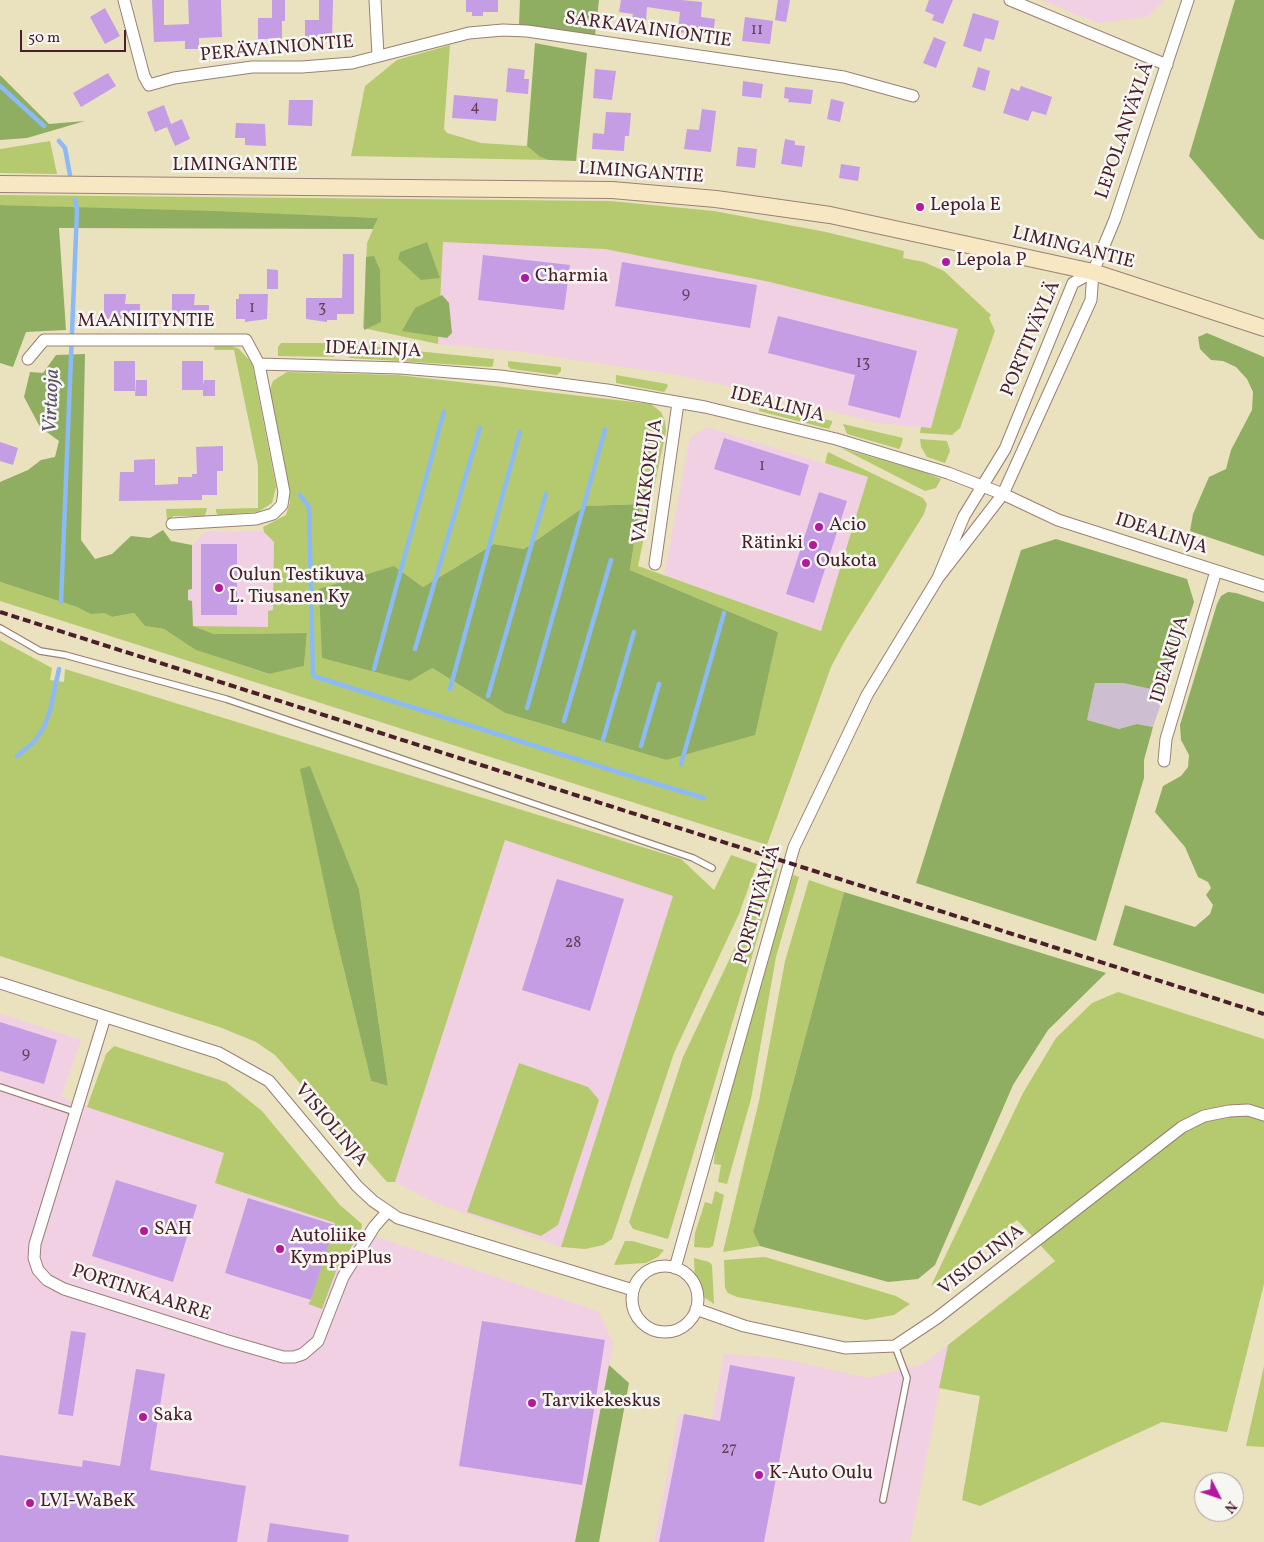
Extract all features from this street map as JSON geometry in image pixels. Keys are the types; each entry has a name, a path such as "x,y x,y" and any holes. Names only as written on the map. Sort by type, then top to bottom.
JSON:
{"main road":[{"name":"LIMINGANTIE","path":"0,184 440,187 612,190 664,194 830,215 1093,272 1264,328"}],"street":[{"name":"PERÄVAINIONTIE","path":"124,0 144,76 149,85 174,78 252,67 302,67 352,63 378,55"},
{"path":"375,0 378,55"},
{"path":"1010,0 1167,65"},
{"name":"LEPOLANVÄYLÄ","path":"1093,272 1115,219 1188,0"},
{"name":"SARKAVAINIONTIE","path":"378,55 469,33 503,30 527,31 844,77 913,96"},
{"name":"PORTTIVÄYLÄ","path":"938,578 964,516 1005,449 1074,283 1093,272"},
{"name":"PORTTIVÄYLÄ","path":"675,1268 794,847 867,695 938,578 1003,494 1091,300 1093,272"},
{"name":"MAANIITYNTIE","path":"28,359 44,340 246,340 259,364"},
{"path":"172,524 256,519 273,514 282,505 284,492 259,364"},
{"name":"IDEALINJA","path":"259,364 400,368 500,376 607,390 705,407 836,439 948,473 1003,494 1058,520 1264,586"},
{"name":"VALIKKOKUJA","path":"655,564 678,403"},
{"name":"IDEAKUJA","path":"1164,761 1166,739 1216,571"},
{"name":"VISIOLINJA","path":"0,983 219,1053 269,1081 357,1186 387,1212 424,1227 467,1238 633,1290"},
{"name":"PORTINKAARRE","path":"105,1017 35,1244 34,1258 38,1270 47,1280 64,1289 284,1357 294,1357 303,1354 318,1341 343,1277 374,1227 387,1212"},
{"name":"VISIOLINJA","path":"895,1346 937,1318 1182,1127 1204,1116 1229,1111 1248,1110 1264,1115"},
{"path":"658,1267 675,1268 689,1277 694,1284 698,1300 696,1309 693,1317 680,1328 664,1332 655,1331 647,1327 636,1315 632,1306 633,1290 642,1275 649,1270 658,1267"},
{"path":"696,1309 744,1326 845,1348 895,1346"}],"lane":[{"path":"0,628 40,651 65,655 226,699 694,858 712,868"},
{"path":"0,1087 75,1112"},
{"path":"883,1500 907,1378 895,1346"}],"shaded area":[{"path":"1041,0 1165,0 1147,17 1098,23"},
{"path":"443,242 605,249 770,282 958,329 931,428 877,423 748,390 671,374 515,351 438,344"},
{"path":"707,427 868,477 821,631 664,575 690,438"},
{"path":"268,531 279,546 298,633 192,626 192,601 188,601 188,589 192,589 192,545 205,532"},
{"path":"1095,682 1123,683 1165,692 1153,727 1137,724 1119,729 1087,720"},
{"path":"505,840 674,896 561,1247 433,1202 395,1182"},
{"path":"0,1014 81,1040 61,1097 224,1153 216,1183 598,1311 613,1343 575,1542 0,1542"},
{"path":"948,1345 910,1542 654,1542 679,1414 712,1419 724,1354 785,1359 868,1378 923,1364"}],"green space":[{"path":"520,0 599,0 595,35 519,25"},
{"path":"1235,0 1264,0 1264,240 1259,238 1189,156"},
{"path":"535,43 587,53 576,161 549,160 540,157 527,146"},
{"path":"450,45 444,129 447,133 481,143 527,146 540,157 549,160 351,156 365,86 397,60"},
{"path":"0,75 49,124 85,121 27,138 0,140"},
{"path":"50,141 57,174 0,173 0,149"},
{"path":"0,195 610,201 714,211 826,232 904,251 903,258 924,262 944,271 991,315 989,318 995,331 960,428 952,435 920,433 921,427 931,428 958,329 770,282 605,249 443,242 438,344 363,328 367,243 378,218 0,205"},
{"path":"0,205 378,218 373,229 59,228 66,330 26,332 13,367 0,363"},
{"path":"427,242 440,278 421,280 398,259 400,252"},
{"path":"374,256 380,270 381,322 364,330 366,257"},
{"path":"442,295 449,303 452,333 447,338 402,331 415,308"},
{"path":"1207,333 1264,357 1264,556 1190,531 1193,514 1209,477 1226,469 1231,450 1252,410 1253,392 1247,379 1236,367 1223,361 1211,360 1200,349 1198,337"},
{"path":"281,343 336,343 336,354 334,357 278,356 278,347"},
{"path":"348,344 494,359 492,367 350,358 347,354"},
{"path":"215,345 229,345 239,349 252,363 276,487 272,503 258,512 218,515 216,512 216,509 258,508 258,466 234,350 214,350"},
{"path":"85,354 81,540 95,559 112,554 131,536 150,538 163,530 171,541 192,545 192,589 188,590 188,600 192,601 193,626 214,634 307,633 304,666 269,674 196,650 164,629 145,626 134,613 112,617 104,613 91,614 77,607 0,582 0,482 28,470 41,460 55,457 59,441 40,427 24,397 30,372 43,373 56,355"},
{"path":"508,361 561,367 561,371 557,375 511,369 508,366"},
{"path":"287,372 398,375 651,404 661,412 665,421 666,431 638,566 821,631 868,477 825,463 828,452 923,498 927,504 924,514 846,639 831,667 767,845 0,601 0,582 91,613 104,613 112,617 134,613 145,626 164,629 197,650 268,674 304,666 307,633 214,634 192,626 268,627 268,611 273,610 274,542 264,532 263,527 286,515 290,502 269,392 273,381","holes":["640,504 630,570 778,632 666,760 505,713 432,668 394,566 423,587 494,544 524,549 585,506"]},
{"path":"616,375 667,384 668,386 664,392 616,383"},
{"path":"760,403 832,421 832,423 829,429 759,411"},
{"path":"843,424 903,438 901,446 899,449 847,434"},
{"path":"920,439 947,441 950,451 945,463 927,457 921,447"},
{"path":"841,448 941,479 936,488 925,491"},
{"path":"640,504 630,570 778,632 755,735 666,760 505,713 432,668 410,681 322,658 319,589 394,566 423,587 494,544 524,549 585,506"},
{"path":"207,508 205,516 173,516 171,520 167,520 166,509"},
{"path":"1056,539 1187,579 1194,602 1165,692 1123,683 1095,683 1087,720 1119,729 1137,724 1153,727 1144,760 1144,778 1096,941 916,883 1021,550"},
{"path":"1228,592 1264,602 1264,994 1113,945 1125,905 1195,927 1210,914 1213,905 1206,895 1211,888 1208,882 1198,877 1185,847 1155,812 1163,786 1181,776 1188,767 1189,755 1181,740 1180,725 1217,604 1221,596"},
{"path":"0,640 52,668 50,680 64,682 65,669 681,859 714,890 731,855 757,864 739,914 674,1053 612,1239 603,1245 585,1249 561,1247 673,896 505,840 395,1182 387,1182 275,1055 256,1042 222,1028 0,956","holes":["310,766 359,889 388,1086 371,1081 334,929"]},
{"path":"310,766 359,889 388,1086 371,1081 334,929 300,769"},
{"path":"767,867 778,869 668,1239 633,1229 629,1222 683,1057 749,918"},
{"path":"793,875 799,877 776,957 751,1099 727,1184 718,1182 721,1165 714,1164 716,1133"},
{"path":"809,880 844,892 753,1232 760,1246 723,1252 759,1101 785,961"},
{"path":"844,892 1106,973 1048,1030 1013,1085 935,1265 918,1279 888,1282 760,1246 753,1232"},
{"path":"1118,992 1264,1039 1264,1284 1227,1432 1162,1422 980,1506 962,1500 980,1396 939,1388 948,1345 1055,1261 1017,1220 931,1286 1023,1093 1056,1038 1092,1003"},
{"path":"114,1046 226,1082 262,1111 340,1205 362,1224 361,1232 336,1271 322,1309 308,1304 311,1300 335,1223 215,1183 224,1153 87,1107 106,1054"},
{"path":"519,1063 588,1087 599,1100 558,1225 541,1236 467,1212"},
{"path":"715,1191 724,1195 713,1246 709,1248 694,1247 695,1233 705,1202 712,1204"},
{"path":"625,1241 632,1241 664,1250 658,1257 646,1263 614,1265"},
{"path":"765,1257 896,1296 910,1304 894,1315 866,1320 737,1297 728,1293 725,1288 724,1260"},
{"path":"694,1258 709,1262 712,1265 714,1304 698,1290 695,1279"},
{"path":"609,1365 629,1383 599,1542 575,1542"},
{"path":"1264,1366 1264,1447 1246,1446"}],"building":[{"path":"152,0 164,0 164,25 189,24 188,0 221,0 222,37 199,38 199,49 185,49 185,41 154,42"},
{"path":"272,0 285,0 285,21 282,21 282,39 258,39 258,18 272,18"},
{"path":"319,0 333,0 332,39 305,39 305,20 319,20"},
{"path":"466,0 498,0 498,12 483,12 483,16 472,16 472,12 466,12"},
{"path":"621,0 702,2 701,17 715,19 713,36 678,32 680,12 647,7 646,20 632,19 633,14 619,12"},
{"path":"778,0 790,0 786,22 775,20"},
{"path":"929,0 953,0 943,24 932,20 934,15 925,11"},
{"path":"105,8 120,36 105,44 90,17"},
{"path":"973,13 999,21 994,40 985,38 981,52 963,46"},
{"path":"745,17 773,21 770,44 742,41"},
{"path":"934,37 946,42 936,68 923,63"},
{"path":"978,67 990,71 985,91 972,87"},
{"path":"508,68 525,70 524,79 529,79 528,94 506,92"},
{"path":"595,69 616,71 612,100 593,98"},
{"path":"108,73 116,86 81,107 73,93"},
{"path":"743,81 763,84 761,98 742,96"},
{"path":"1021,86 1052,97 1046,115 1032,111 1028,121 1003,113 1011,88 1019,91"},
{"path":"785,87 813,90 811,104 788,102 789,99 784,98"},
{"path":"454,95 498,99 496,121 452,118"},
{"path":"831,99 844,102 840,122 827,119"},
{"path":"289,100 313,100 312,126 288,125"},
{"path":"164,105 171,124 182,119 190,139 175,146 167,127 155,132 147,112"},
{"path":"702,109 716,111 711,152 684,149 687,129 699,130"},
{"path":"606,112 631,113 629,136 625,136 624,151 592,149 593,133 604,134"},
{"path":"236,123 265,124 266,146 245,145 245,138 235,138"},
{"path":"785,139 795,141 795,145 805,146 802,167 781,164"},
{"path":"738,147 757,149 755,168 736,166"},
{"path":"841,164 860,167 858,181 839,178"},
{"path":"343,254 354,254 354,314 337,314 337,320 327,320 327,322 306,319 306,298 342,298"},
{"name":"Charmia","path":"483,255 570,265 564,310 478,300"},
{"path":"622,262 757,285 750,328 615,306"},
{"path":"267,269 278,270 278,289 267,289"},
{"path":"104,294 126,294 125,304 140,304 140,319 104,319"},
{"path":"172,294 195,294 194,305 209,305 209,319 172,319"},
{"path":"239,294 268,294 267,319 245,322 245,319 236,319 236,299 239,299"},
{"path":"778,316 917,351 900,418 848,405 855,375 768,353"},
{"path":"114,361 135,361 135,391 114,391"},
{"path":"182,361 203,361 203,385 204,380 215,380 215,396 203,396 203,390 182,390"},
{"path":"136,380 147,380 147,396 135,396"},
{"path":"724,438 809,465 800,496 714,469"},
{"path":"0,442 18,448 13,465 0,461"},
{"path":"223,446 223,471 217,471 217,495 202,495 202,500 119,501 120,472 134,472 134,460 155,459 155,485 178,484 178,477 192,477 192,474 197,474 196,447"},
{"path":"819,492 847,501 814,603 786,594"},
{"name":"Oulun Testikuva L. Tiusanen Ky","path":"201,544 237,544 237,615 201,615"},
{"path":"557,879 624,899 590,1011 522,990"},
{"path":"0,1022 57,1040 44,1084 0,1071"},
{"name":"SAH","path":"116,1180 197,1205 173,1282 92,1256"},
{"name":"Autoliike KymppiPlus","path":"248,1198 335,1225 311,1300 225,1273"},
{"name":"Tarvikekeskus","path":"482,1321 605,1340 582,1485 459,1466"},
{"path":"71,1331 86,1333 73,1416 58,1414"},
{"path":"730,1365 795,1377 764,1542 659,1542 684,1414 720,1421"},
{"name":"Saka","path":"136,1369 165,1374 150,1470 246,1486 237,1542 0,1542 0,1455 82,1467 83,1460 120,1466"},
{"path":"270,1523 349,1535 348,1542 267,1542"}],"waterway":[{"name":"Virtaoja","path":"0,86 44,126"},
{"name":"Virtaoja","path":"59,141 65,148 70,175"},
{"name":"Virtaoja","path":"61,602 77,210 75,200"},
{"path":"374,669 444,412"},
{"path":"415,649 480,428"},
{"path":"527,708 605,430"},
{"path":"450,689 520,432"},
{"path":"488,696 546,494"},
{"path":"300,495 309,507 313,676 704,798"},
{"path":"564,721 611,560"},
{"path":"681,764 724,613"},
{"path":"603,740 634,632"},
{"name":"Virtaoja","path":"17,756 33,743 43,729 50,711 59,669"},
{"path":"641,746 659,684"}],"railway":[{"path":"0,612 1264,1014"}],"place":[{"name":"Lepola E","path":"920,207"},
{"name":"Lepola P","path":"946,262"},
{"name":"Charmia","path":"525,278"},
{"name":"Acio","path":"819,527"},
{"name":"Rätinki","path":"813,545"},
{"name":"Oukota","path":"806,563"},
{"name":"Oulun Testikuva L. Tiusanen Ky","path":"219,588"},
{"name":"SAH","path":"144,1231"},
{"name":"Autoliike KymppiPlus","path":"280,1249"},
{"name":"Tarvikekeskus","path":"532,1403"},
{"name":"Saka","path":"143,1417"},
{"name":"K-Auto Oulu","path":"759,1475"},
{"name":"LVI-WaBeK","path":"30,1503"}]}
